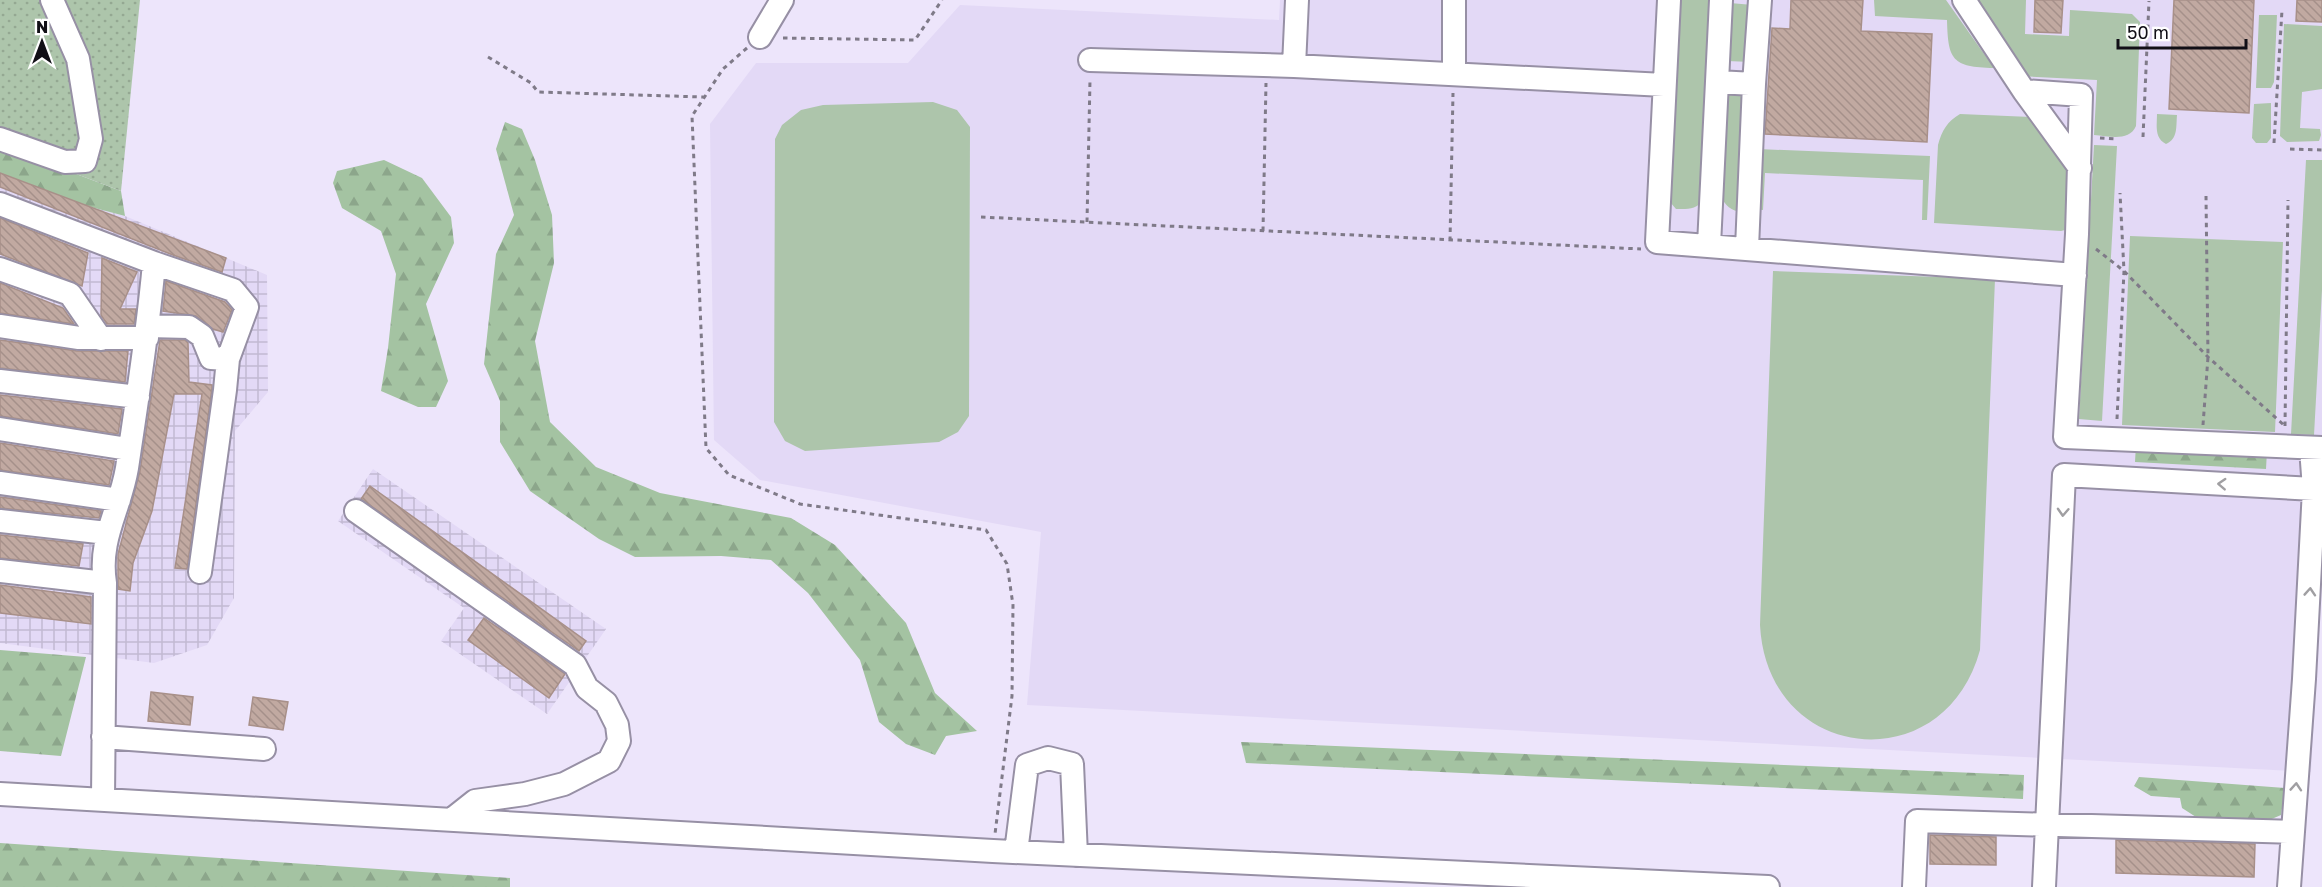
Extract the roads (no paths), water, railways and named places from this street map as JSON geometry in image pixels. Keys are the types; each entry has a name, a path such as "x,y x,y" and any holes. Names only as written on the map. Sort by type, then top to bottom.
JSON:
{"street":[{"path":"0,139 65,162 86,162 91,139 78,59 52,0"},
{"path":"760,37 782,0"},
{"path":"1294,66 1297,0"},
{"path":"1454,0 1454,74"},
{"path":"1668,0 1657,242 2075,275"},
{"path":"1709,245 1721,0"},
{"path":"1747,248 1760,0"},
{"path":"1964,0 2024,92 2080,168"},
{"path":"1090,60 1294,66 1664,85"},
{"path":"1717,82 1754,84"},
{"path":"2024,92 2081,95 2077,234 2065,437 2202,442 2284,436 2317,448 2313,680 2293,832 2289,887"},
{"path":"0,204 154,263 233,290 247,307 228,359 200,572"},
{"path":"103,799 105,584 102,564 107,534 127,468 128,448 148,332 154,263"},
{"path":"0,269 70,294 101,339"},
{"path":"0,326 101,339 189,327 202,336 211,358 228,359"},
{"path":"0,381 138,398"},
{"path":"0,429 128,448"},
{"path":"2072,475 2073,438"},
{"path":"2044,887 2064,475 2318,480"},
{"path":"0,483 119,500"},
{"path":"356,511 575,665 587,688 606,703 618,724 619,741 609,761 592,771 564,784 525,794 475,801 451,820"},
{"path":"0,521 107,534"},
{"path":"0,571 105,584"},
{"path":"103,737 264,749"},
{"path":"1016,852 1027,765 1048,758 1072,764 1076,855"},
{"path":"0,794 993,851 1768,887"},
{"path":"1914,887 1917,821 2293,832"}]}
